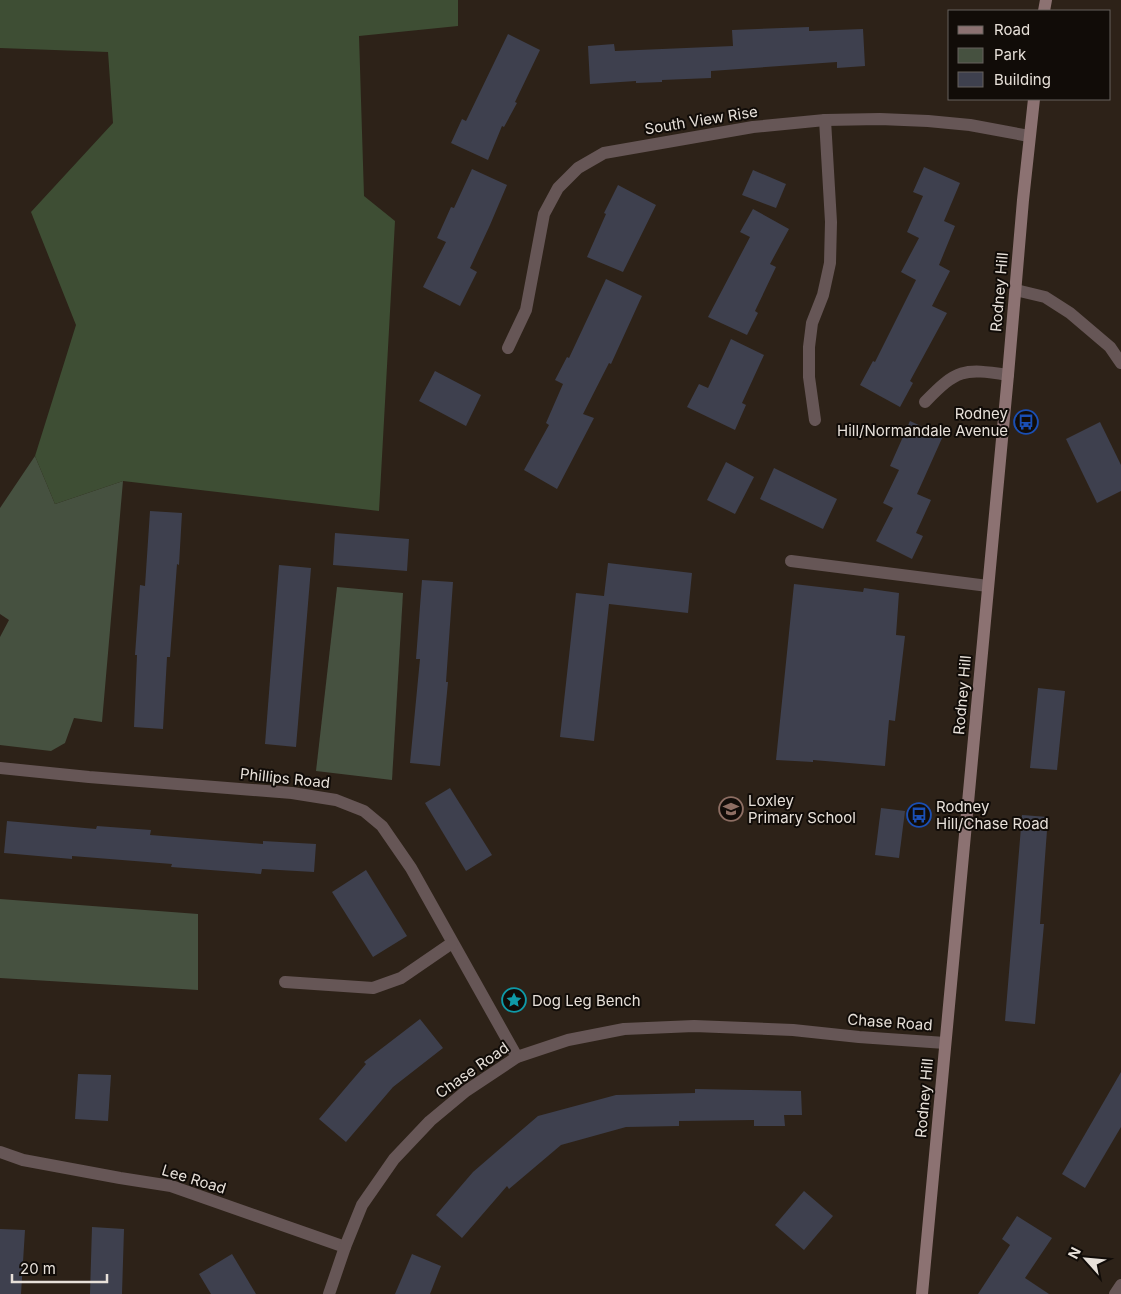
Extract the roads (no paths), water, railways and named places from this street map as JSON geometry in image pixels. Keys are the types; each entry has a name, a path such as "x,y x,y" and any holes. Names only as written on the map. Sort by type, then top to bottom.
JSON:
{"street":[{"name":"Rodney Hill","path":"922,1294 1034,100"},
{"name":"South View Rise","path":"508,348 526,310 544,214 558,188 578,168 604,153 753,127 825,120 928,121 970,125 1029,136"},
{"path":"814,420 809,377 809,347 812,323 823,295 830,263 831,222 825,120"},
{"path":"1016,290 1045,297 1070,313 1110,348 1121,363"},
{"path":"925,402 944,382 963,372 980,371 1008,375"},
{"path":"791,561 988,586"},
{"name":"Phillips Road","path":"0,768 292,793 336,800 364,811 382,826 411,868 517,1057"},
{"path":"285,982 373,988 401,978 452,943"},
{"name":"Chase Road","path":"329,1294 362,1205 394,1159 430,1121 466,1091 517,1057 568,1040 624,1029 694,1026 793,1030 945,1043"},
{"name":"Lee Road","path":"0,1152 23,1160 172,1186 345,1248"},
{"path":"1115,1294 1121,1285"}],"place":[{"name":"Rodney Hill/Normandale Avenue","path":"1026,422"},
{"name":"Loxley Primary School","path":"731,809"},
{"name":"Rodney Hill/Chase Road","path":"919,815"},
{"name":"Dog Leg Bench","path":"514,1000"}]}
